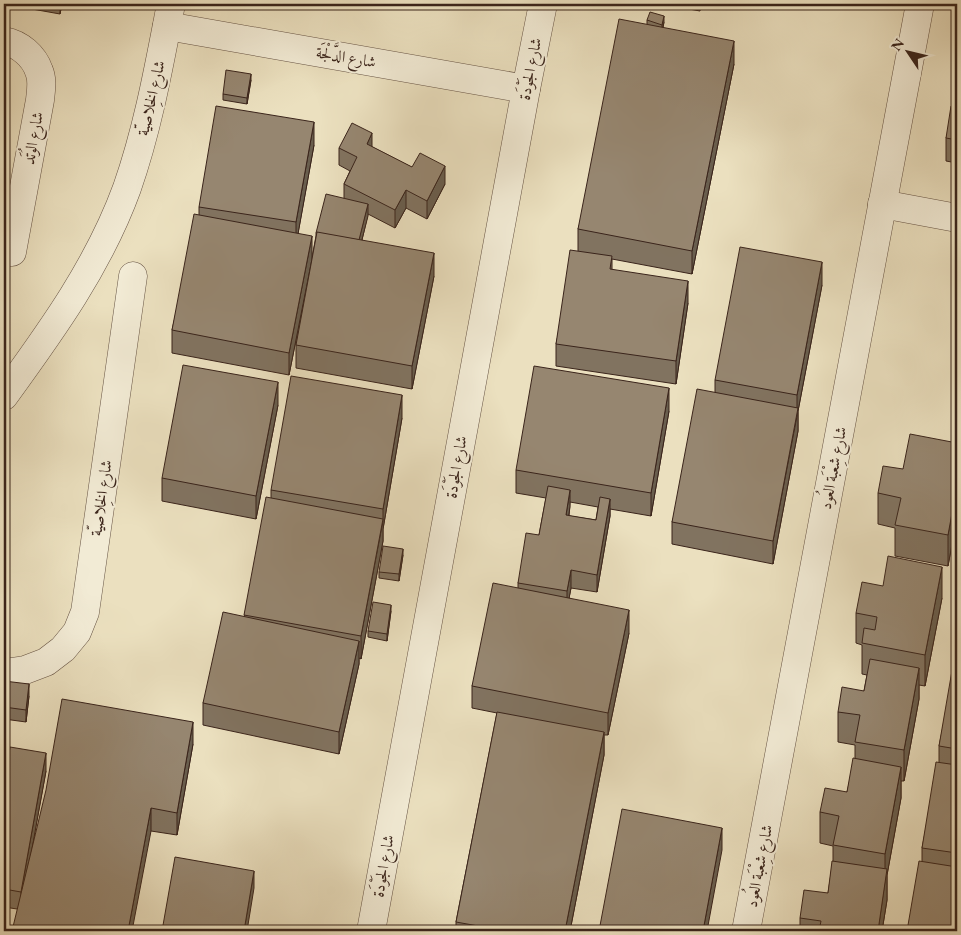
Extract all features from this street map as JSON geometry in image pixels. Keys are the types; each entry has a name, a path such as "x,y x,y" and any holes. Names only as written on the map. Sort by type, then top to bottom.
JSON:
{"street":[{"name":"شارع الجَوْدَة","path":"372,931 543,4"},
{"name":"شارع شِعْبَة العُود","path":"746,931 920,4"},
{"name":"شارع الدَّلْجَة","path":"169,15 526,89"},
{"name":"شارع الخِلاصيّة","path":"4,396 70,303 110,228 140,149 169,15"},
{"name":"شارع الوُتَد","path":"4,41 11,42 23,49 33,59 40,72 42,86 12,252"},
{"path":"882,204 957,218"},
{"name":"شارع الخِلاصيّة","path":"4,673 25,670 52,658 63,649 76,632 85,612 132,276"}],"building":[{"path":"650,12 664,16 662,25 647,20"},
{"path":"619,19 734,41 692,251 578,229"},
{"path":"226,70 251,74 247,98 223,94"},
{"path":"216,106 314,122 296,222 199,207"},
{"path":"951,106 957,107 957,140 946,138"},
{"path":"352,123 372,133 367,144 412,167 420,153 445,166 427,201 406,190 395,210 344,184 357,157 339,148"},
{"path":"326,194 368,204 359,240 316,233"},
{"path":"194,214 312,236 289,353 172,330"},
{"path":"317,232 434,253 412,366 296,345"},
{"path":"740,247 822,262 797,395 715,380"},
{"path":"570,250 612,256 610,269 688,281 676,361 556,344"},
{"path":"183,365 278,382 256,496 162,478"},
{"path":"534,366 669,388 651,493 516,470"},
{"path":"291,376 402,395 383,509 271,490"},
{"path":"697,389 798,408 773,541 672,522"},
{"path":"910,434 957,443 957,486 948,535 895,525 901,498 878,493 883,466 903,469"},
{"path":"548,486 570,490 566,515 596,520 600,497 610,499 597,575 571,570 567,591 518,583 526,533 539,535"},
{"path":"266,497 383,519 361,636 244,615"},
{"path":"383,546 403,549 399,574 379,572"},
{"path":"888,556 942,567 925,655 862,643 864,628 875,630 877,617 856,613 862,582 883,586"},
{"path":"493,583 629,610 608,713 472,686"},
{"path":"373,602 391,605 387,634 368,631"},
{"path":"223,612 359,641 339,732 203,703"},
{"path":"870,659 919,668 904,750 855,742 860,715 838,712 842,687 864,691"},
{"path":"954,659 957,659 957,749 939,746"},
{"path":"4,681 29,684 26,710 4,707"},
{"path":"62,699 193,722 177,813 151,808 128,931 12,931 46,790"},
{"path":"497,712 604,732 565,931 506,931 456,922"},
{"path":"10,747 46,753 21,892 4,889 4,784"},
{"path":"853,758 901,767 885,854 833,845 839,816 820,812 825,788 847,792"},
{"path":"936,762 957,765 957,853 922,848"},
{"path":"622,809 722,828 703,931 599,931"},
{"path":"175,857 254,871 244,931 162,931"},
{"path":"832,861 887,869 878,931 819,931 821,921 800,918 804,890 828,893"},
{"path":"919,861 957,867 957,931 907,931"},
{"path":"4,917 9,918 7,931 4,931"}]}
